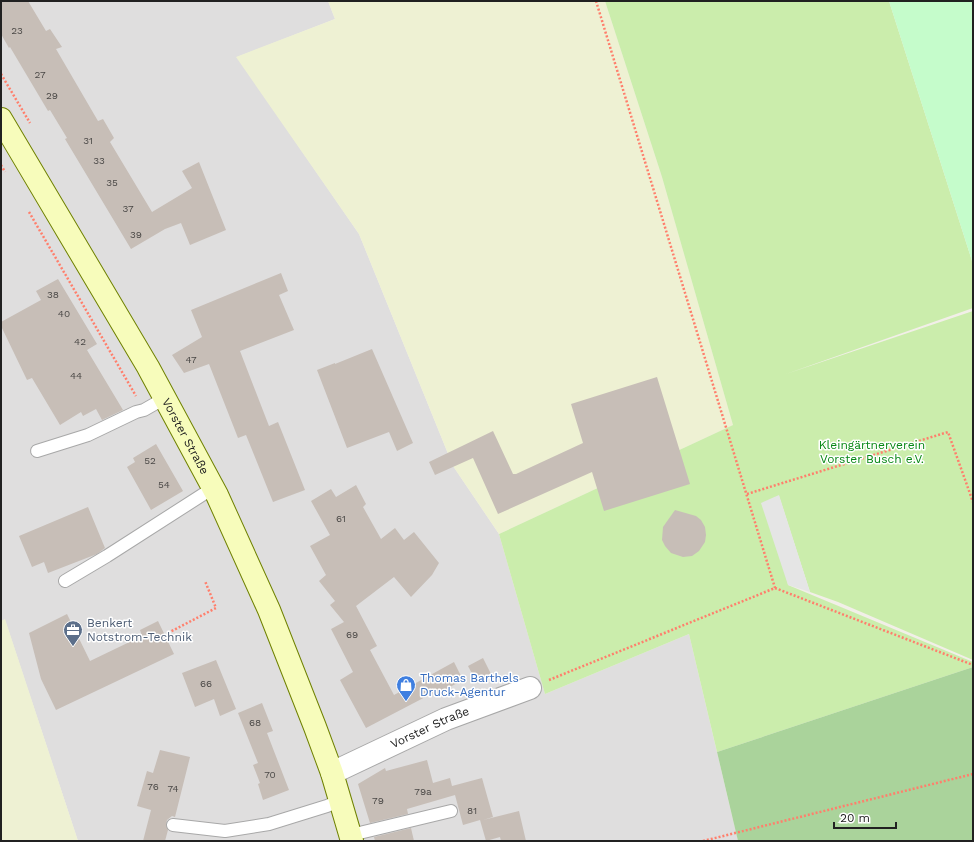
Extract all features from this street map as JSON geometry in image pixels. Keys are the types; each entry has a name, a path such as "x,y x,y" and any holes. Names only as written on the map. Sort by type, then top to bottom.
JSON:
{"main road":[{"name":"Vorster Straße","path":"1,119 148,367 214,488 269,610 332,773 352,838"}],"street":[{"name":"Vorster Straße","path":"332,773 446,719 530,688"}],"lane":[{"path":"37,451 88,435 136,412 144,410 165,398"},
{"path":"65,581 214,488"},
{"path":"173,825 225,831 269,824 327,806 340,800"},
{"path":"352,838 451,811"}],"path":[{"path":"596,1 775,588"},
{"path":"747,494 948,432 973,502"},
{"path":"168,633 216,608 205,581"},
{"path":"530,688 775,588 973,665"},
{"path":"703,841 973,774"}],"shaded area":[{"path":"1,1 328,1 335,19 237,57 359,234 453,466 499,534 545,694 689,634 738,841 78,841 5,620 1,621"},
{"path":"779,495 810,592 788,585 761,503"}],"green space":[{"path":"328,1 605,1 662,177 733,425 499,534 453,466 359,234 236,57 335,19"},
{"name":"Kleingärtnerverein Vorster Busch e.V.","path":"605,1 889,1 973,264 973,308 786,374 973,311 973,660 838,602 810,592 779,496 788,585 973,662 973,667 717,752 689,634 545,694 499,534 733,425 662,177"},
{"path":"889,1 973,1 973,264"},
{"path":"5,619 78,841 1,841 1,621"},
{"path":"973,667 973,841 738,841 717,752"}],"building":[{"path":"1,1 28,1 46,31 50,29 62,47 56,49 98,121 103,119 114,138 110,142 152,212 192,188 182,171 199,162 226,230 190,245 181,223 165,229 131,249 65,139 67,138 50,110 48,111 1,34"},
{"path":"281,273 288,291 279,295 294,330 240,351 269,426 278,422 305,490 273,502 246,435 238,438 209,364 184,373 172,355 202,337 191,310"},
{"path":"58,279 97,344 87,350 123,410 102,420 96,409 83,416 81,412 60,425 32,378 27,380 1,326 1,322 41,300 36,291"},
{"path":"372,349 413,443 397,451 389,432 347,448 317,370"},
{"path":"657,377 690,484 604,511 592,472 498,514 473,458 435,475 429,462 493,431 513,474 516,474 583,443 571,404"},
{"path":"156,444 183,491 151,510 127,467 135,462 133,458"},
{"path":"356,485 366,504 363,507 381,539 395,528 404,540 414,532 439,563 432,575 411,597 394,577 356,606 377,646 370,650 394,695 454,662 463,680 435,695 433,693 366,728 340,680 353,672 331,629 344,622 330,605 335,601 319,581 326,575 310,546 330,535 311,501 331,489 336,497"},
{"path":"88,507 105,548 97,554 48,573 44,562 32,567 19,536"},
{"path":"675,510 696,516 701,520 705,527 705,542 699,551 692,556 683,557 671,553 662,540 663,527"},
{"path":"67,614 90,661 142,636 140,630 158,621 174,654 56,710 41,679 29,633"},
{"path":"483,658 492,676 477,683 468,666"},
{"path":"216,660 236,709 220,716 214,699 195,707 182,673"},
{"path":"262,703 273,731 267,733 289,790 263,800 258,784 260,783 253,765 258,763 238,713"},
{"path":"160,750 190,757 175,817 172,816 167,820 166,824 168,830 165,841 143,841 151,810 137,806 147,771 153,773"},
{"path":"427,760 433,783 450,778 452,786 482,778 493,817 483,820 519,811 526,841 501,841 500,837 486,841 480,820 463,825 455,795 407,809 408,814 370,823 358,784 385,768 386,771"},
{"path":"411,828 414,841 375,841 374,837"}],"place":[{"name":"Benkert Notstrom-Technik","path":"73,647"},
{"name":"Thomas Barthels Druck-Agentur","path":"406,702"}]}
